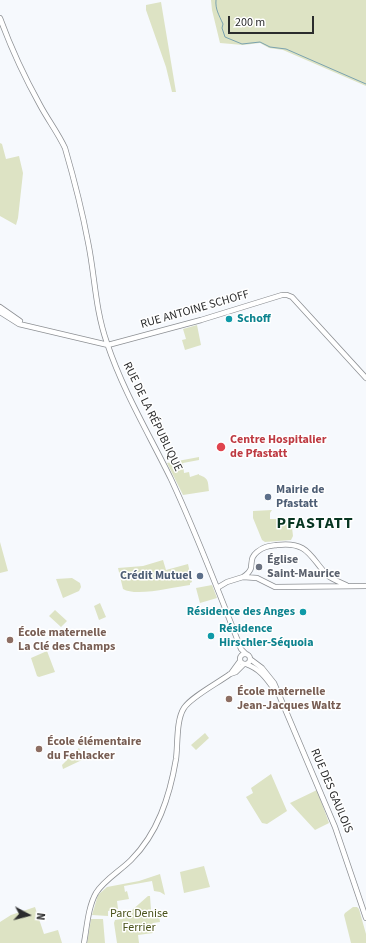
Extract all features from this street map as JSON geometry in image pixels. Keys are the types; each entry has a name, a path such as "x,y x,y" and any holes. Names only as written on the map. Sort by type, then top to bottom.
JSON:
{"main road":[{"name":"RUE DE LA RÉPUBLIQUE","path":"0,18 15,54 40,105 60,138 68,159 86,233 98,311 108,345 127,394 172,481 218,588 241,649 243,661"},
{"name":"RUE ANTOINE SCHOFF","path":"108,345 201,320 282,295 287,295 296,301 366,378"},
{"path":"0,307 24,324"},
{"path":"0,312 19,324 108,345"},
{"path":"243,577 251,569 251,559 258,551 267,546 289,543 303,549 316,560 332,578 348,586"},
{"path":"218,588 227,582 243,577 257,578 275,587 363,586 366,589"},
{"path":"215,582 227,582"},
{"name":"RUE DE LA RÉPUBLIQUE","path":"241,649 249,656 250,660"},
{"path":"84,943 95,894 131,860 153,830 161,814 174,771 180,720 183,709 193,699 230,674 243,661 246,654"},
{"path":"243,661 250,660"},
{"name":"RUE DES GAULOIS","path":"250,660 266,673 274,683 325,801 366,918"},
{"name":"RUE DES GAULOIS","path":"243,661 261,672 278,693"}],"green space":[{"path":"211,0 366,0 366,86 283,50 269,48 260,43 243,45 220,43"},
{"path":"161,2 176,92 172,92 166,67 146,10 146,5"},
{"path":"0,143 2,144 6,159 19,156 23,173 16,225 0,216"},
{"path":"197,325 201,345 185,350 182,340 186,339 183,329"},
{"path":"199,457 199,460 183,463 184,473 189,472 190,477 199,474 205,478 208,483 209,491 183,495 167,463"},
{"path":"272,510 270,513 270,519 291,519 293,536 291,540 265,542 262,540 253,518 253,511"},
{"path":"0,542 8,571 0,573"},
{"path":"163,560 166,570 188,564 192,582 190,585 146,592 129,591 123,589 118,568 143,566"},
{"path":"72,578 80,583 81,587 79,591 63,598 56,579"},
{"path":"212,585 217,598 200,603 196,588"},
{"path":"100,603 106,617 99,620 94,606"},
{"path":"55,610 67,621 61,627 49,616"},
{"path":"47,651 55,672 39,677 37,676 31,658"},
{"path":"205,733 209,738 196,750 191,745"},
{"path":"79,748 84,759 63,769 62,765"},
{"path":"271,774 287,811 267,824 262,823 246,797 253,793 251,788"},
{"path":"317,790 329,823 315,830 290,803"},
{"path":"204,866 210,887 184,893 180,872"},
{"path":"160,874 165,895 154,891 152,881 124,886 125,892 127,891 129,899 117,901 118,909 108,911 108,916 92,915 98,895 107,887 139,881"},
{"name":"Parc Denise Ferrier","path":"148,896 150,896 151,910 158,910 160,922 153,923 153,933 138,935 139,943 117,943 114,923 115,920 122,919"},
{"path":"35,907 44,934 58,930 62,943 0,943 0,922 11,915"},
{"path":"353,907 357,907 359,909 366,934 366,943 351,943 344,915"},
{"path":"91,919 103,919 105,943 87,943"}],"waterway":[{"path":"216,0 225,37 242,44 260,42 270,47 286,49 366,84"}],"place":[{"name":"Schoff","path":"229,319"},
{"name":"Centre Hospitalier de Pfastatt","path":"221,447"},
{"name":"Mairie de Pfastatt","path":"268,497"},
{"name":"Église Saint-Maurice","path":"259,567"},
{"name":"Crédit Mutuel","path":"200,576"},
{"name":"Résidence des Anges","path":"303,612"},
{"name":"Résidence Hirschler-Séquoia","path":"211,636"},
{"name":"École maternelle La Clé des Champs","path":"10,640"},
{"name":"École maternelle Jean-Jacques Waltz","path":"229,699"},
{"name":"École élémentaire du Fehlacker","path":"39,749"}],"district":[{"name":"PFASTATT","path":"315,524"}]}
